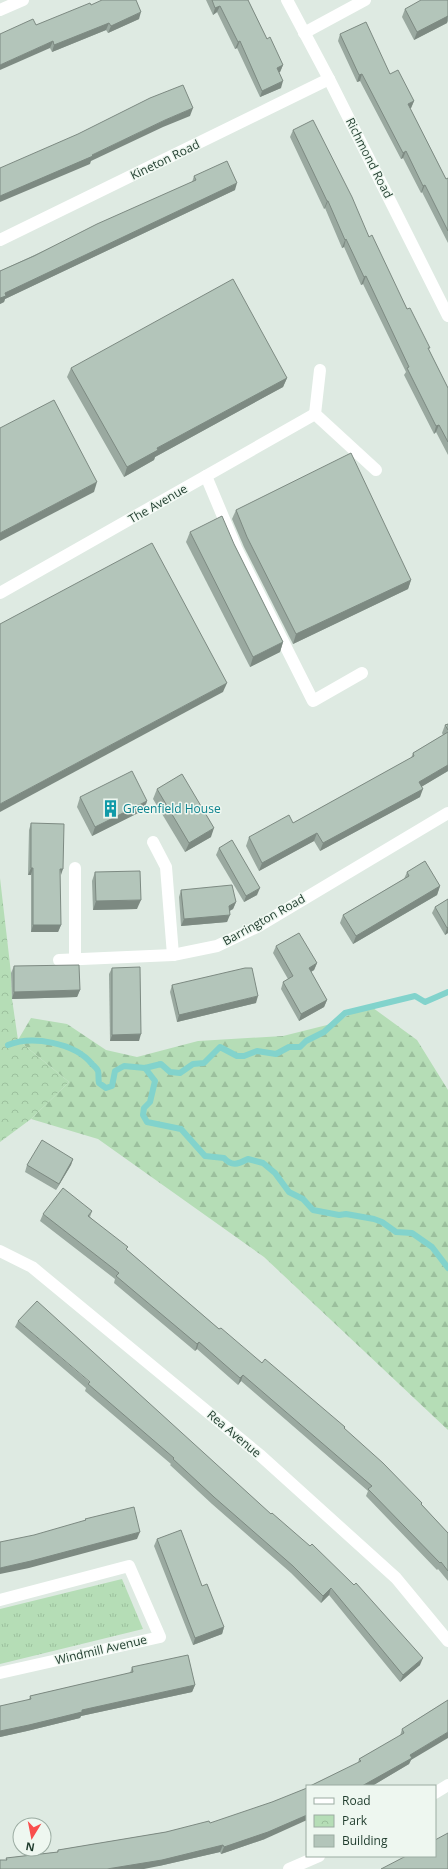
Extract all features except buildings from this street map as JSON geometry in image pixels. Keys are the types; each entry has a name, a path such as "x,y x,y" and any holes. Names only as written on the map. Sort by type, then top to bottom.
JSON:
{"street":[{"path":"0,10 23,0"},
{"name":"Richmond Road","path":"287,0 329,79 448,316"},
{"path":"304,33 365,0"},
{"name":"Kineton Road","path":"0,240 329,79"},
{"path":"320,370 315,414 376,470"},
{"name":"The Avenue","path":"0,593 315,414"},
{"path":"206,476 237,550 313,701 362,673"},
{"name":"Barrington Road","path":"59,960 173,955 217,946 257,927 447,817"},
{"path":"152,842 166,867 173,955"},
{"path":"75,868 75,959"},
{"name":"Rea Avenue","path":"0,1251 32,1267 261,1456 396,1578 448,1641"},
{"name":"Windmill Avenue","path":"0,1600 129,1566 160,1637 0,1674"},
{"path":"436,1792 448,1785"},
{"path":"289,1869 317,1857"}],"green space":[{"path":"0,878 11,973 12,999 18,1040 69,1082 31,1119 0,1142"},
{"path":"369,1005 417,1040 448,1090 448,1430 264,1257 98,1139 31,1119 69,1082 18,1040 31,1018 67,1024 106,1050 137,1057 198,1041 283,1036 331,1024"},
{"path":"122,1579 143,1629 0,1664 0,1609"}],"waterway":[{"path":"8,1045 18,1042 41,1041 64,1046 84,1057 96,1068 98,1070 99,1083 106,1088 112,1086 115,1071 124,1066 145,1068 161,1064 170,1072 180,1073 193,1064 204,1063 220,1047 237,1056 244,1056 257,1051 276,1054 289,1047 300,1047 306,1041 324,1032 345,1013 415,996 425,1002 448,992"},
{"path":"145,1068 155,1081 150,1102 144,1108 143,1115 147,1122 181,1129 205,1156 224,1158 232,1164 248,1159 263,1163 275,1173 289,1192 303,1199 313,1210 374,1219 382,1222 396,1232 412,1233 432,1247 448,1268"}],"place":[{"name":"Greenfield House","path":"110,809"}]}
